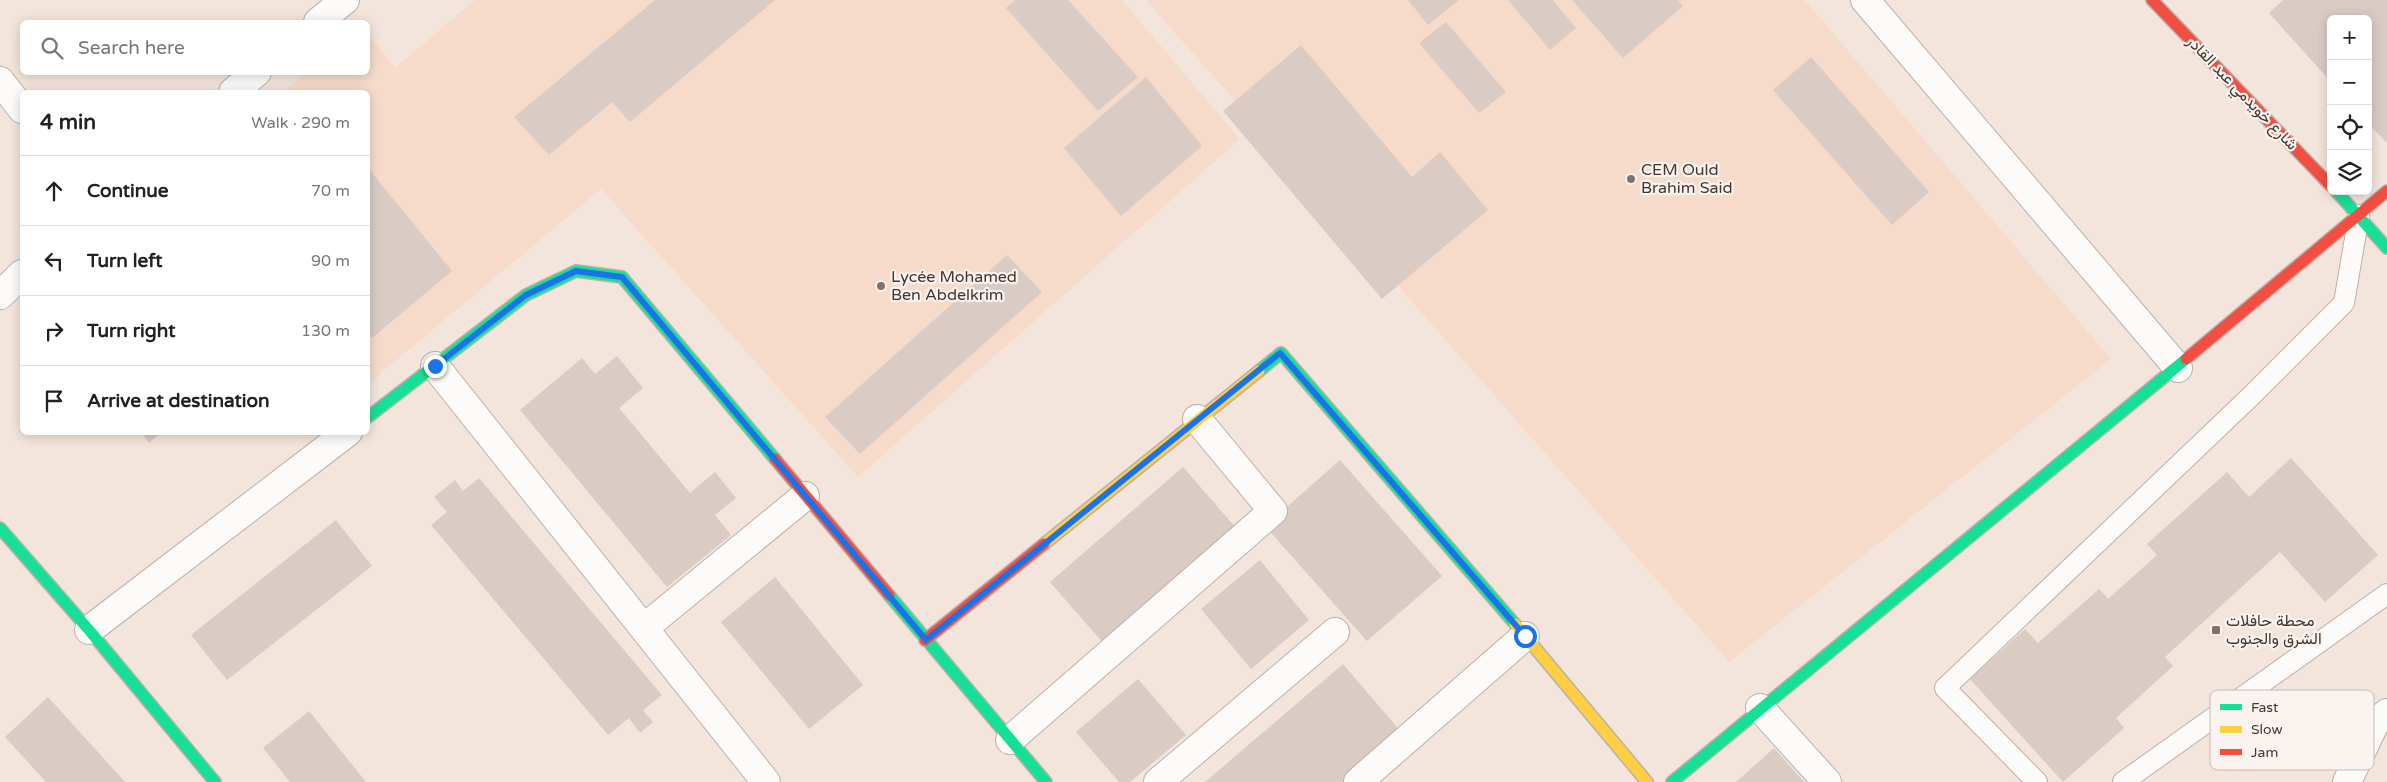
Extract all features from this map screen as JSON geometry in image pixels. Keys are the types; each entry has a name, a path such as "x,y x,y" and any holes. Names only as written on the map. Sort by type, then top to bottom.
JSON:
{"street":[{"path":"320,20 345,0"},
{"path":"1865,0 2178,368"},
{"name":"شارع خويدمي عبد القادر","path":"2152,0 2327,182"},
{"path":"236,90 254,75"},
{"path":"0,82 20,107"},
{"path":"1672,782 1760,708 2178,368 2387,191"},
{"path":"2340,195 2387,248"},
{"path":"370,415 526,295 576,271 622,277 1046,782"},
{"path":"0,295 20,276"},
{"path":"926,640 1280,353 1525,636 1647,782"},
{"path":"435,366 644,628 759,780"},
{"path":"1010,740 1273,511 1198,419"},
{"path":"89,630 344,435"},
{"path":"644,628 805,496"},
{"path":"0,528 89,630 215,782"},
{"path":"1158,782 1335,632"},
{"path":"1358,782 1525,636"},
{"path":"1760,708 1828,782"},
{"path":"2374,725 2387,713"},
{"path":"2347,782 2353,770"}],"lane":[{"path":"2037,782 1945,688 2250,397 2344,303 2359,215"},
{"path":"2252,690 2387,594"},
{"path":"2123,782 2210,720"}],"shaded area":[{"name":"Lycée Mohamed Ben Abdelkrim","path":"475,0 1122,0 1240,139 858,477 601,189 370,382 370,90 285,90 303,75 370,75 370,37 395,68"},
{"name":"CEM Ould Brahim Said","path":"1146,0 1805,0 2111,359 1729,662"}],"building":[{"path":"655,0 775,0 630,122 612,102 549,155 514,117"},
{"path":"1015,0 1068,0 1138,77 1098,111 1006,8"},
{"path":"1408,0 1459,0 1428,25"},
{"path":"1508,0 1553,0 1576,28 1550,50"},
{"path":"1572,0 1678,0 1683,6 1623,58"},
{"path":"2283,0 2387,0 2387,143 2372,127 2372,15 2327,15 2327,78 2269,13"},
{"path":"1446,22 1506,92 1479,113 1419,43"},
{"path":"1301,45 1412,177 1440,152 1488,210 1382,299 1223,111"},
{"path":"1811,57 1929,192 1892,225 1773,90"},
{"path":"1146,77 1202,146 1121,216 1064,148"},
{"path":"370,170 452,271 372,338 370,335"},
{"path":"1007,255 1042,292 860,454 825,417"},
{"path":"617,356 643,388 619,408 690,493 715,472 736,498 715,515 731,535 667,587 520,410 582,358 595,374"},
{"path":"143,435 158,435 149,443"},
{"path":"2291,458 2378,555 2325,602 2280,552 2165,657 2173,666 2116,718 2124,728 2063,782 1970,679 2025,629 2038,643 2099,589 2108,599 2157,555 2147,544 2227,472 2249,497"},
{"path":"1340,460 1442,576 1367,641 1265,526"},
{"path":"1183,467 1237,529 1104,644 1050,582"},
{"path":"479,478 662,695 643,710 653,722 640,733 629,718 608,735 431,525 447,512 434,497 455,480 463,491"},
{"path":"336,520 372,566 227,680 191,635"},
{"path":"1260,560 1309,620 1251,669 1201,609"},
{"path":"775,577 863,685 809,729 721,622"},
{"path":"1343,664 1401,732 1342,782 1205,782"},
{"path":"1138,679 1186,735 1130,782 1119,782 1076,732"},
{"path":"48,697 125,782 46,782 5,737"},
{"path":"309,711 366,782 290,782 263,748"},
{"path":"1774,748 1804,782 1736,782"}],"traffic: fast":[{"path":"2340,195 2387,248"},
{"path":"370,415 526,295 576,271 622,277 775,459"},
{"path":"1259,371 1281,353 1515,624"},
{"path":"1672,782 2186,359"},
{"path":"0,528 89,630 215,782"},
{"path":"889,595 1046,782"}],"traffic: slow":[{"path":"1044,544 1259,371"},
{"path":"1515,624 1647,782"}],"traffic: jam":[{"path":"2152,0 2327,182"},
{"path":"2186,359 2387,191"},
{"path":"775,459 889,595"},
{"path":"925,640 1044,544"}],"place":[{"name":"CEM Ould Brahim Said","path":"1631,179"},
{"name":"Lycée Mohamed Ben Abdelkrim","path":"881,286"},
{"name":"محطة حافلات الشرق والجنوب","path":"2216,630"}],"route":[{"path":"435,366 526,295 576,271 622,277 926,640 1280,353 1525,636"}]}
